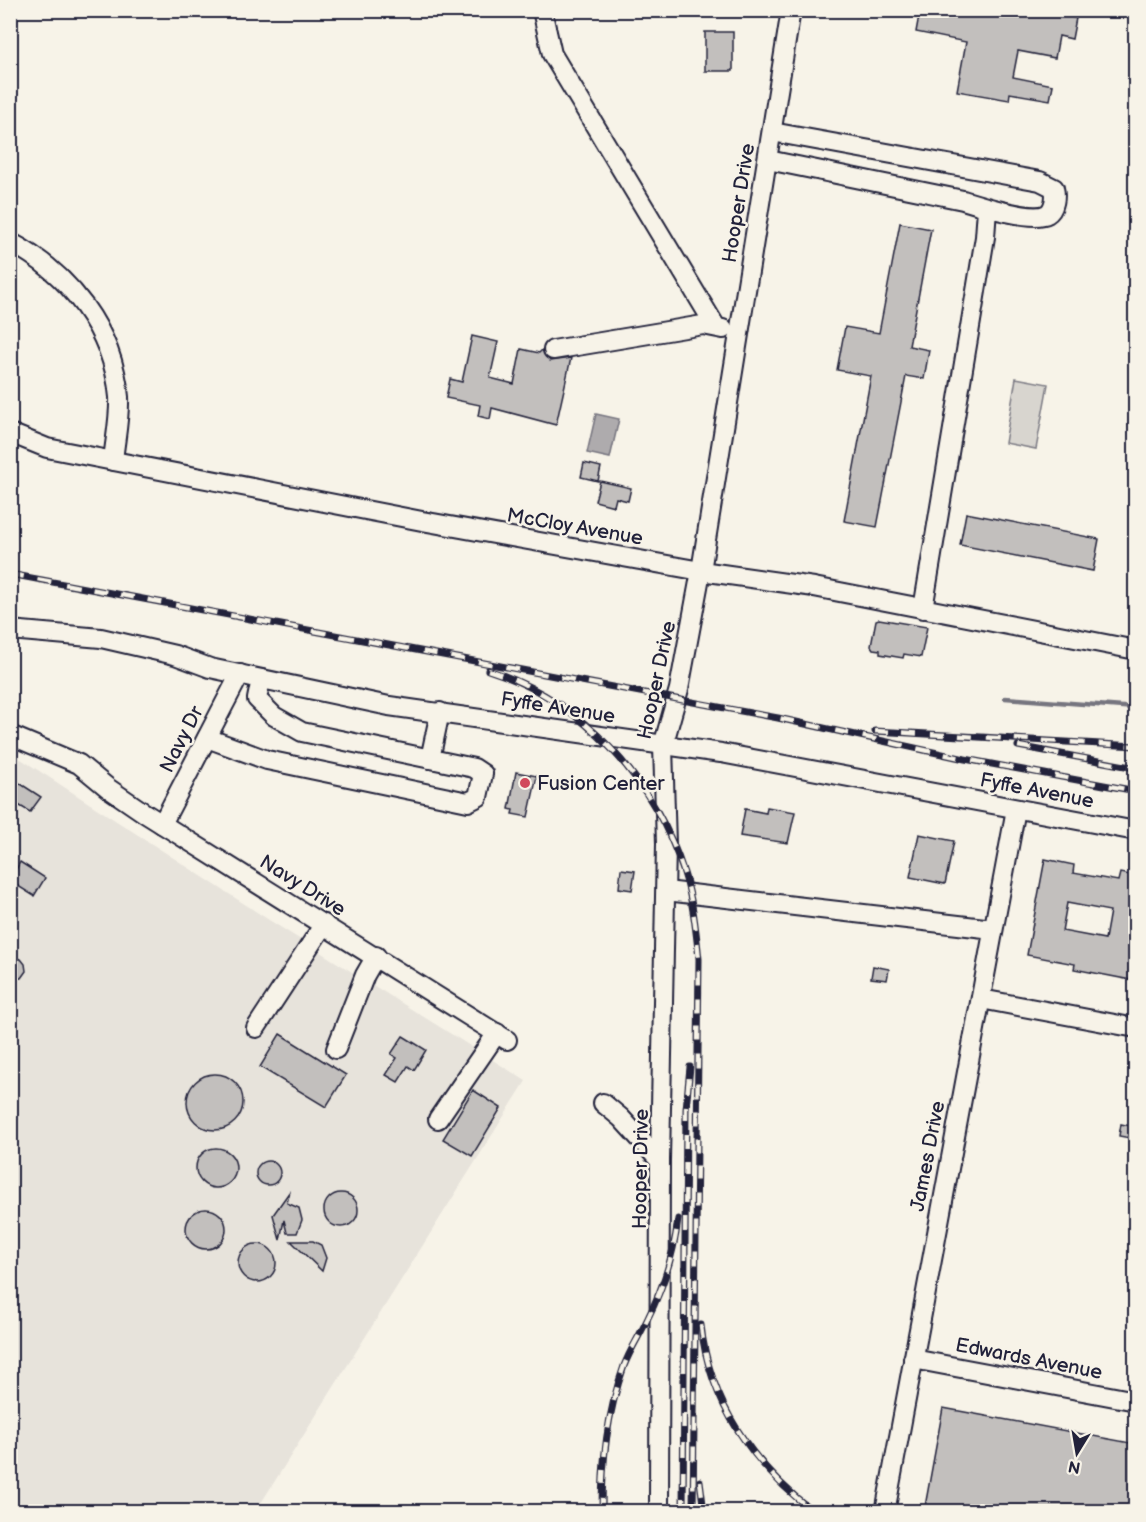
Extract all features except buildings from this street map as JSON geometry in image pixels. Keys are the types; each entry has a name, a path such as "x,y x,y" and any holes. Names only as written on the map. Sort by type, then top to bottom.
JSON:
{"street":[{"path":"542,10 552,54 716,327"},
{"name":"Hooper Drive","path":"659,1512 660,1161 666,891 663,746 679,689 701,571 791,10"},
{"path":"768,160 963,200 987,209 1037,216 1048,214 1053,208 1054,188 1040,181 772,132"},
{"path":"923,609 985,237 987,209"},
{"path":"10,242 51,268 67,283 86,307 112,357 119,399 113,461"},
{"path":"553,350 703,326 716,327 740,336"},
{"name":"McCloy Avenue","path":"10,433 47,448 422,521 701,571 814,587 1136,650"},
{"name":"Fyffe Avenue","path":"10,630 100,638 175,654 210,668 388,706 721,753 1136,831"},
{"name":"Navy Dr","path":"162,824 240,674"},
{"path":"207,738 267,760 468,802 478,797 483,774 474,768 302,732 274,716 257,699 261,679"},
{"path":"430,759 440,712"},
{"name":"Navy Drive","path":"10,735 79,764 108,788 162,824 502,1036 438,1119"},
{"name":"James Drive","path":"885,1512 1016,809"},
{"path":"666,891 993,929"},
{"path":"256,1028 324,924"},
{"path":"336,1049 365,975 376,956"},
{"path":"981,999 1136,1028"},
{"path":"603,1103 621,1118 660,1161"},
{"name":"Edwards Avenue","path":"913,1359 1136,1401"}],"shaded area":[{"path":"1016,378 1048,384 1036,449 1005,443"},
{"path":"596,414 619,419 610,458 587,453"},
{"path":"10,752 269,920 526,1081 256,1511 33,1511 11,1497"}],"waterway":[{"path":"1005,698 1136,708"}],"railway":[{"path":"10,574 778,718 965,759 1136,791"},
{"path":"488,670 554,701 584,723 610,748 634,776 654,806 671,839 690,894 699,959 693,1512"},
{"path":"875,731 1136,746"},
{"path":"1018,746 1136,768"},
{"path":"683,1512 686,1109 690,1067"},
{"path":"602,1512 604,1456 613,1402 626,1360 653,1308 663,1283 671,1258 678,1219"},
{"path":"701,1325 714,1381 724,1406 738,1430 772,1474 814,1512"},
{"path":"700,1481 704,1512"}],"place":[{"name":"Fusion Center","path":"525,783"}]}
